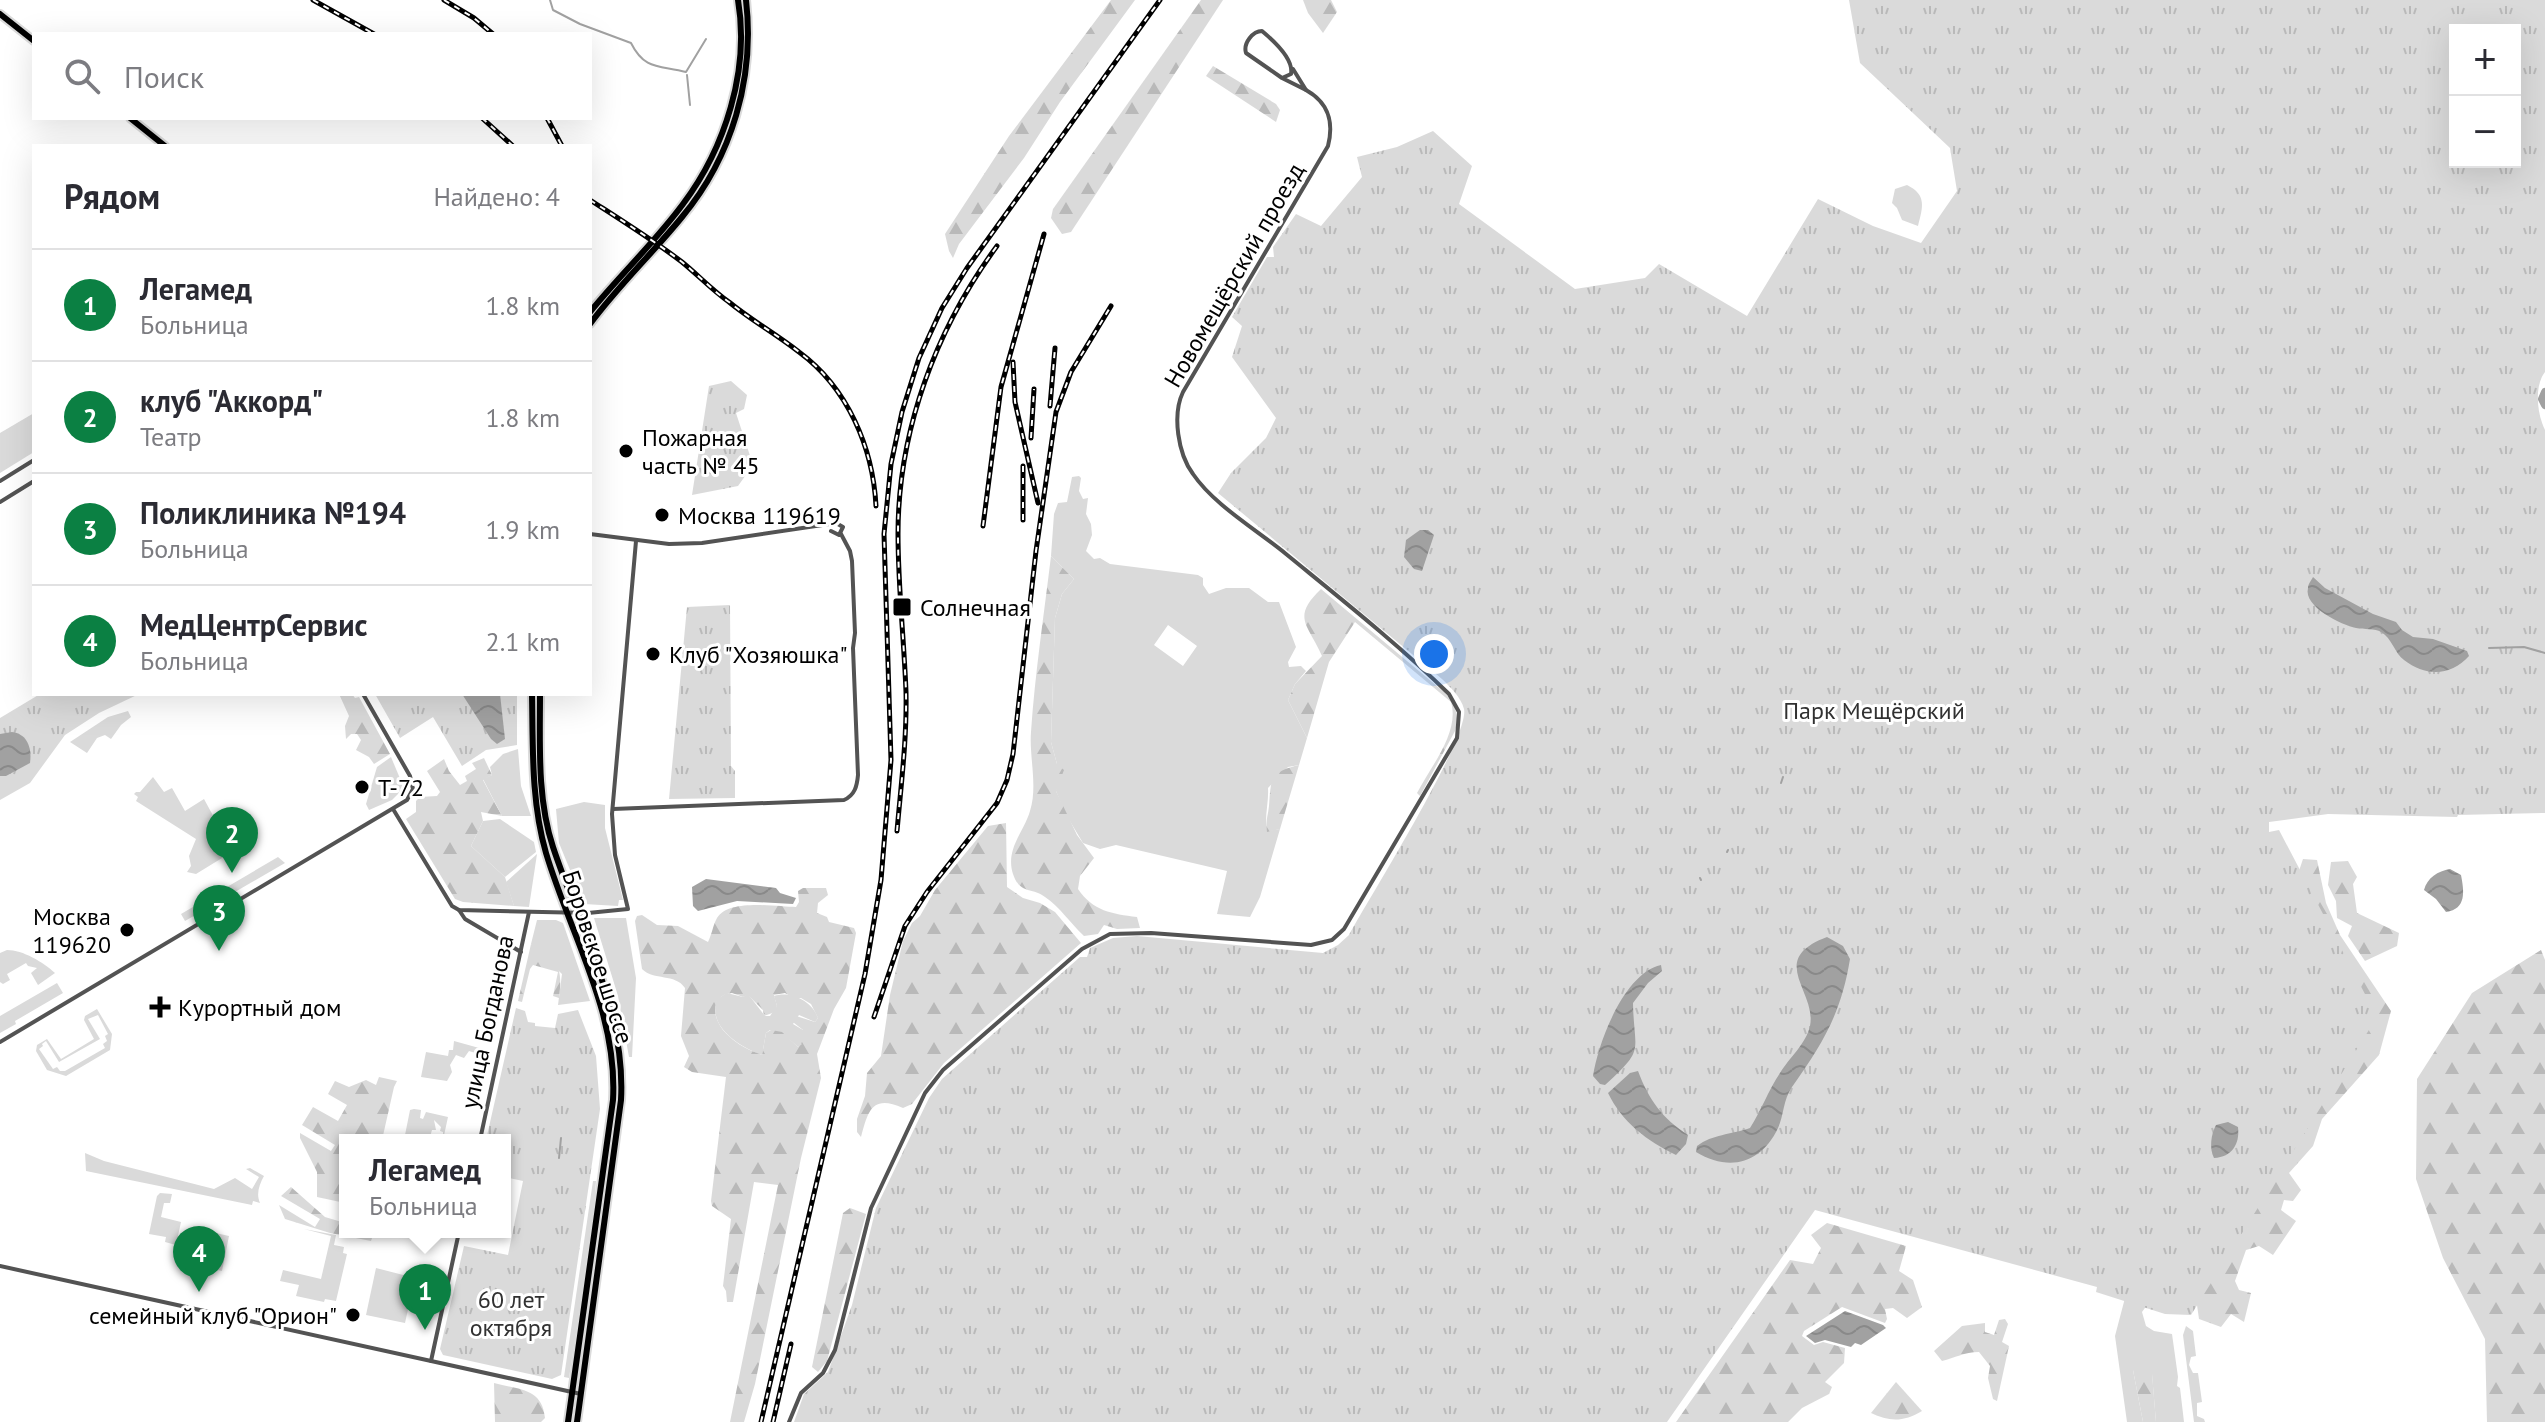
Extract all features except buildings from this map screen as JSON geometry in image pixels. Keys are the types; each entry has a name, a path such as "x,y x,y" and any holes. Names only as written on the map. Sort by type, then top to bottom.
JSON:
{"main road":[{"path":"592,310 681,207 717,145 732,100 740,62 742,35 738,0"},
{"path":"592,322 686,212 720,158 735,121 746,73 749,32 746,0"},
{"path":"0,14 32,39"},
{"path":"132,120 162,144"},
{"name":"Боровское шоссе","path":"532,696 538,820 546,853 569,912 606,1028 613,1076 613,1097 568,1422"},
{"name":"Боровское шоссе","path":"540,696 545,815 553,847 578,912 614,1024 621,1092 577,1422"}],"street":[{"name":"Новомещёрский проезд","path":"789,1422 801,1393 823,1373 835,1350 871,1208 925,1093 943,1070 1082,949 1110,934 1151,933 1311,945 1334,938 1344,929 1457,738 1459,712 1449,694 1317,580 1213,496 1193,475 1184,456 1178,422 1180,398 1328,146 1331,131 1329,115 1322,101 1306,90 1286,56 1269,36 1262,31 1256,32 1246,43 1246,53 1282,78"},
{"path":"1282,78 1291,74 1293,69"},
{"path":"1282,78 1306,90"},
{"path":"0,481 32,461"},
{"path":"0,502 32,482"},
{"path":"592,534 636,541 702,543 841,525 841,534 850,551 855,633 858,775 851,797 844,800 713,807 613,809 636,541"},
{"path":"830,528 836,535 841,534"},
{"path":"0,1042 407,800 413,784 364,696"},
{"path":"393,809 452,906 465,919 521,952"},
{"name":"улица Богданова","path":"459,910 578,912 628,909 615,855 613,809"},
{"path":"473,924 471,918 475,910"},
{"name":"улица Богданова","path":"481,1134 529,912"},
{"path":"431,1361 458,1238"},
{"path":"0,1266 581,1394"}],"green space":[{"path":"1111,0 1135,0 1060,102 1024,158 959,244 953,258 945,234 1009,136"},
{"path":"1201,0 1223,0 1071,232 1062,234 1051,218 1053,209"},
{"path":"1303,0 1331,0 1337,12 1323,33 1308,13"},
{"name":"Парк Мещёрский","path":"1849,0 2545,0 2545,372 2539,385 2538,400 2545,430 2545,813 2457,817 2328,814 2269,822 2269,832 2279,830 2377,1017 2191,1315 2165,1314 2096,1292 2097,1287 1815,1210 1667,1422 794,1422 804,1394 828,1372 852,1305 876,1208 929,1098 942,1079 1080,957 1087,957 1090,948 1113,938 1137,936 1323,953 1338,945 1349,935 1416,819 1462,725 1464,709 1442,679 1218,493 1231,473 1266,438 1276,418 1232,357 1242,326 1232,317 1267,257 1274,257 1273,247 1296,214 1321,226 1362,177 1357,157 1397,147 1433,131 1472,166 1459,204 1575,289 1645,278 1659,264 1747,316 1818,199 1873,226 1921,243 1957,191 1950,148 1860,63"},
{"path":"1213,66 1276,104 1280,110 1276,122 1206,76"},
{"path":"1907,185 1921,197 1918,226 1902,220 1892,203 1895,189"},
{"path":"731,381 747,395 744,409 736,413 753,465 738,486 692,495 709,386"},
{"path":"32,414 32,453 0,473 0,433"},
{"path":"1072,477 1081,478 1079,491 1083,499 1088,498 1086,514 1092,535 1086,551 1094,559 1100,558 1110,564 1198,575 1203,578 1203,585 1209,594 1226,588 1249,588 1268,602 1279,602 1296,647 1288,662 1289,667 1301,666 1306,671 1295,684 1288,700 1307,738 1299,765 1288,767 1268,788 1267,831 1280,829 1260,897 1250,917 1217,914 1227,871 1116,845 1100,849 1083,843 1056,791 1057,764 1051,742 1055,618 1062,594 1074,579 1051,556 1054,514 1058,503 1067,502","holes":["1168,625 1197,646 1183,666 1154,645"]},
{"path":"1051,556 1074,579 1062,594 1055,618 1051,742 1057,764 1064,770 1056,791 1077,835 1094,858 1080,876 1078,889 1090,902 1104,910 1137,917 1140,928 1117,929 1104,925 1098,934 1084,936 1050,901 1019,885 1013,874 1013,849 1032,801 1031,732"},
{"path":"1321,589 1444,692 1454,705 1457,715 1455,731 1420,796 1417,793 1448,737 1453,713 1451,702 1355,622 1329,662 1307,738 1288,700 1295,684 1322,656 1304,615"},
{"path":"730,605 731,766 735,771 735,798 669,799 687,607"},
{"path":"37,696 135,696 99,713 65,735 30,783 0,800 0,718"},
{"path":"340,696 359,697 390,754 374,764 369,757 356,750 361,740 357,734 351,734 346,739 345,726 349,716"},
{"path":"376,696 517,696 517,745 486,750 462,766 433,717 400,738"},
{"path":"128,711 131,717 111,739 105,735 97,738 87,753 70,742 108,717"},
{"path":"518,749 521,786 531,816 502,816 483,779 492,775 490,767 503,754"},
{"path":"391,757 404,788 392,800 369,810 366,804 377,767"},
{"path":"484,758 492,775 483,780 502,816 481,812 483,821 471,846 505,877 514,906 455,899 406,819 416,812 416,801 420,797 437,796 440,792 427,771 444,759 460,785 467,781 465,776 476,769 472,763"},
{"path":"1299,765 1280,829 1267,832 1270,790 1274,778 1282,771"},
{"path":"153,777 164,792 172,788 185,811 204,799 223,834 234,838 254,824 258,830 253,839 196,874 187,872 196,839 136,801 138,797 134,794 140,792"},
{"path":"584,802 605,805 605,828 623,900 619,900 618,906 584,904 559,843 556,809"},
{"path":"500,819 534,842 536,852 505,877 471,846 483,821"},
{"path":"1006,823 1007,887 1055,912 1081,943 944,1063 912,1104 903,1108 884,1103 873,1108 861,1137 857,1132 857,1119 865,1096 867,1073 881,1056 890,995 903,941 935,890 988,826"},
{"path":"537,854 529,907 514,906 506,882"},
{"path":"278,857 285,863 185,921 181,914"},
{"path":"2303,859 2317,860 2326,903 2340,935 2391,1011 2379,1055 2322,1119 2313,1146 2289,1173 2301,1190 2293,1201 2284,1200 2281,1210 2296,1221 2273,1255 2259,1246 2246,1250 2235,1281 2239,1290 2251,1293 2244,1322 2231,1314 2221,1327 2199,1319 2194,1284 2265,972"},
{"path":"2348,861 2357,877 2353,884 2357,913 2399,933 2397,946 2365,961 2348,936 2352,926 2337,918 2336,901 2328,885 2331,862"},
{"path":"803,888 826,888 828,895 818,903 817,913 827,917 829,922 854,928 856,933 846,988 834,1009 817,1054 821,1078 801,1158 755,1384 744,1422 730,1422 778,1185 754,1182 733,1302 727,1302 723,1286 731,1219 712,1206 711,1201 726,1077 692,1072 684,1067 689,1056 681,1036 685,988 676,980 652,975 642,969 635,921 637,916 642,915 657,925 678,926 708,942 717,918 723,912 742,906 796,907 798,891","holes":["732,993 743,997 748,995 763,1010 764,1016 775,1012 774,995 785,993 811,1004 818,1018 815,1022 793,1015 789,1019 803,1030 798,1041 802,1044 798,1047 782,1032 771,1030 766,1033 762,1055 732,1039 719,1025 715,1011 718,999"]},
{"path":"594,918 626,918 636,978 632,1057 629,1057 618,996"},
{"path":"537,920 563,923 590,1001 558,1005 562,974 531,944"},
{"path":"531,944 548,954 557,965 560,980 559,998 553,996 558,972 533,965 522,1002 518,1001"},
{"path":"7,950 32,957 55,973 38,985 31,973 37,968 26,963 7,974 10,980 3,984 0,982 0,953"},
{"path":"2541,950 2545,960 2545,1422 2487,1422 2485,1339 2443,1258 2416,1179 2417,1079 2472,993"},
{"path":"57,983 63,993 0,1033 0,1016"},
{"path":"727,993 743,997 748,994 765,1016 770,1016 777,1006 774,996 794,996 811,1007 818,1018 815,1022 799,1015 793,1024 803,1030 803,1044 798,1047 770,1030 766,1033 762,1055 735,1041 721,1027 715,1009 717,999"},
{"name":"60 лет октября","path":"516,1008 525,1011 528,1022 535,1023 535,1026 555,1028 558,1014 578,1010 596,1056 600,1109 561,1375 552,1379 443,1355 440,1349 464,1246 508,1255 523,1181 511,1178 511,1134 487,1134"},
{"path":"97,1009 112,1034 110,1050 66,1076 47,1070 36,1051 37,1045 47,1039 61,1059 94,1039 85,1016","holes":["98,1015 108,1034 103,1044 105,1048 65,1071 57,1067 53,1069 39,1049 46,1041 59,1062 100,1039 88,1019"]},
{"path":"454,1041 490,1051 488,1057 469,1051 464,1058 456,1055 447,1081 421,1077 426,1052 448,1056 449,1050 453,1050"},
{"path":"379,1077 397,1081 383,1134 339,1134 339,1202 317,1197 317,1172 300,1133 331,1151 335,1145 302,1125 313,1107 338,1121 347,1105 328,1094 335,1081 349,1087 366,1080 376,1085"},
{"path":"410,1110 421,1110 420,1118 423,1119 426,1112 448,1117 444,1134 434,1120 436,1130 432,1130 431,1134 405,1134"},
{"path":"85,1153 104,1161 214,1189 235,1178 252,1189 259,1177 246,1169 250,1168 264,1176 258,1196 260,1203 253,1201 252,1205 86,1171"},
{"path":"593,1181 596,1181 593,1223 569,1378 564,1377"},
{"path":"291,1187 325,1217 339,1221 339,1235 285,1219 279,1205 315,1227 320,1219 281,1196"},
{"path":"160,1193 172,1194 170,1203 164,1203 161,1217 181,1222 176,1245 165,1242 166,1237 149,1234"},
{"path":"850,1208 866,1214 827,1361 818,1372 812,1367 843,1213"},
{"path":"1827,1223 1906,1246 1899,1271 1913,1280 1922,1307 1907,1318 1893,1308 1885,1309 1885,1323 1842,1307 1804,1331 1802,1336 1814,1345 1823,1342 1845,1348 1844,1363 1825,1382 1832,1387 1829,1394 1802,1408 1788,1422 1676,1422 1790,1260 1813,1264 1821,1248 1811,1235"},
{"path":"198,1229 229,1236 222,1271 204,1267 205,1262 186,1258 190,1240 194,1241"},
{"path":"304,1229 336,1235 334,1245 344,1247 343,1253 347,1254 336,1301 325,1299 324,1302 296,1296 299,1285 280,1281 283,1270 321,1279 331,1236"},
{"path":"376,1268 415,1278 405,1323 366,1315"},
{"path":"2125,1298 2147,1305 2142,1312 2146,1326 2154,1331 2172,1334 2184,1422 2156,1422 2152,1374 2133,1370 2143,1422 2127,1422 2115,1336"},
{"path":"2005,1319 2008,1324 2002,1342 2009,1346 1997,1401 1993,1399 1988,1378 1990,1366 1979,1352 1942,1361 1934,1351 1962,1326 1985,1323 1985,1332 1994,1335 1999,1320"},
{"path":"2186,1326 2193,1331 2196,1356 2191,1357 2189,1365 2193,1373 2198,1373 2202,1402 2197,1403 2197,1416 2205,1422 2194,1422 2183,1335"},
{"path":"2138,1357 2152,1373 2156,1422 2143,1422 2133,1370"},
{"path":"1896,1382 1922,1411 1896,1420 1871,1413"},
{"path":"494,1383 521,1389 534,1396 543,1408 545,1418 541,1422 495,1422"}],"water":[{"path":"1420,530 1428,530 1434,535 1422,571 1414,569 1404,557 1406,540"},
{"path":"2313,577 2325,588 2373,614 2396,622 2413,637 2433,639 2467,651 2469,656 2446,671 2429,671 2412,666 2381,632 2350,626 2317,608 2308,595 2308,585"},
{"path":"463,696 500,696 505,739 497,744"},
{"path":"12,732 28,743 30,763 0,776 0,734"},
{"path":"2450,869 2461,875 2463,893 2458,907 2446,912 2424,890 2434,876"},
{"path":"706,879 776,888 780,893 796,898 793,904 737,901 698,911 693,906 692,887"},
{"path":"1827,937 1843,946 1850,959 1842,996 1822,1042 1789,1092 1780,1123 1771,1140 1753,1157 1732,1163 1720,1162 1696,1152 1697,1146 1709,1139 1750,1128 1784,1067 1805,1039 1810,1026 1810,1013 1797,966 1800,956 1809,946"},
{"path":"1661,965 1662,971 1633,1003 1635,1049 1632,1056 1605,1085 1600,1084 1593,1076 1615,1011 1635,981"},
{"path":"1638,1071 1657,1108 1688,1135 1686,1144 1676,1155 1636,1130 1620,1113 1608,1093 1630,1073"},
{"path":"2228,1122 2238,1127 2238,1139 2230,1152 2214,1158 2211,1146 2214,1129 2216,1125"},
{"path":"1845,1311 1886,1328 1861,1345 1855,1343 1851,1347 1825,1340 1815,1343 1806,1336"}],"waterway":[{"path":"550,0 553,10 631,43 648,63 661,67 686,72 706,39"},
{"path":"687,75 690,105"},
{"path":"2545,392 2542,399 2545,405"},
{"path":"2489,648 2524,647 2545,653"},
{"path":"1781,783 1783,777"},
{"path":"559,1158 561,1138"}],"railway":[{"path":"313,0 370,32"},
{"path":"444,0 491,32"},
{"path":"761,1422 865,974 881,880 891,760 884,534 891,464 902,412 919,358 942,308 967,268 1160,0"},
{"path":"484,120 511,144"},
{"path":"548,120 561,144"},
{"path":"592,201 671,254 746,315 790,345 831,383 844,401 863,441 870,463 876,506"},
{"path":"983,526 1001,387 1044,234"},
{"path":"897,831 906,710 898,534 905,457 913,419 939,346 975,278 997,246"},
{"path":"874,1017 905,926 927,892 997,803 1007,780 1013,754 1036,551 1056,412 1071,372 1111,306"},
{"path":"1050,406 1055,348"},
{"path":"1013,362 1015,402 1038,503"},
{"path":"1031,438 1034,389"},
{"path":"1023,466 1023,520"},
{"path":"773,1422 791,1344"}],"place":[{"name":"Пожарная часть № 45","path":"626,451"},
{"name":"Москва 119619","path":"662,515"},
{"name":"Солнечная","path":"902,607"},
{"name":"Клуб \"Хозяюшка\"","path":"653,654"},
{"name":"Т-72","path":"362,787"},
{"name":"клуб \"Аккорд\"","path":"232,873"},
{"name":"Москва 119620","path":"127,930"},
{"name":"Поликлиника №194","path":"219,951"},
{"name":"Курортный дом","path":"160,1007"},
{"name":"МедЦентрСервис","path":"199,1292"},
{"name":"семейный клуб \"Орион\"","path":"353,1315"},
{"name":"Легамед","path":"425,1330"}]}
